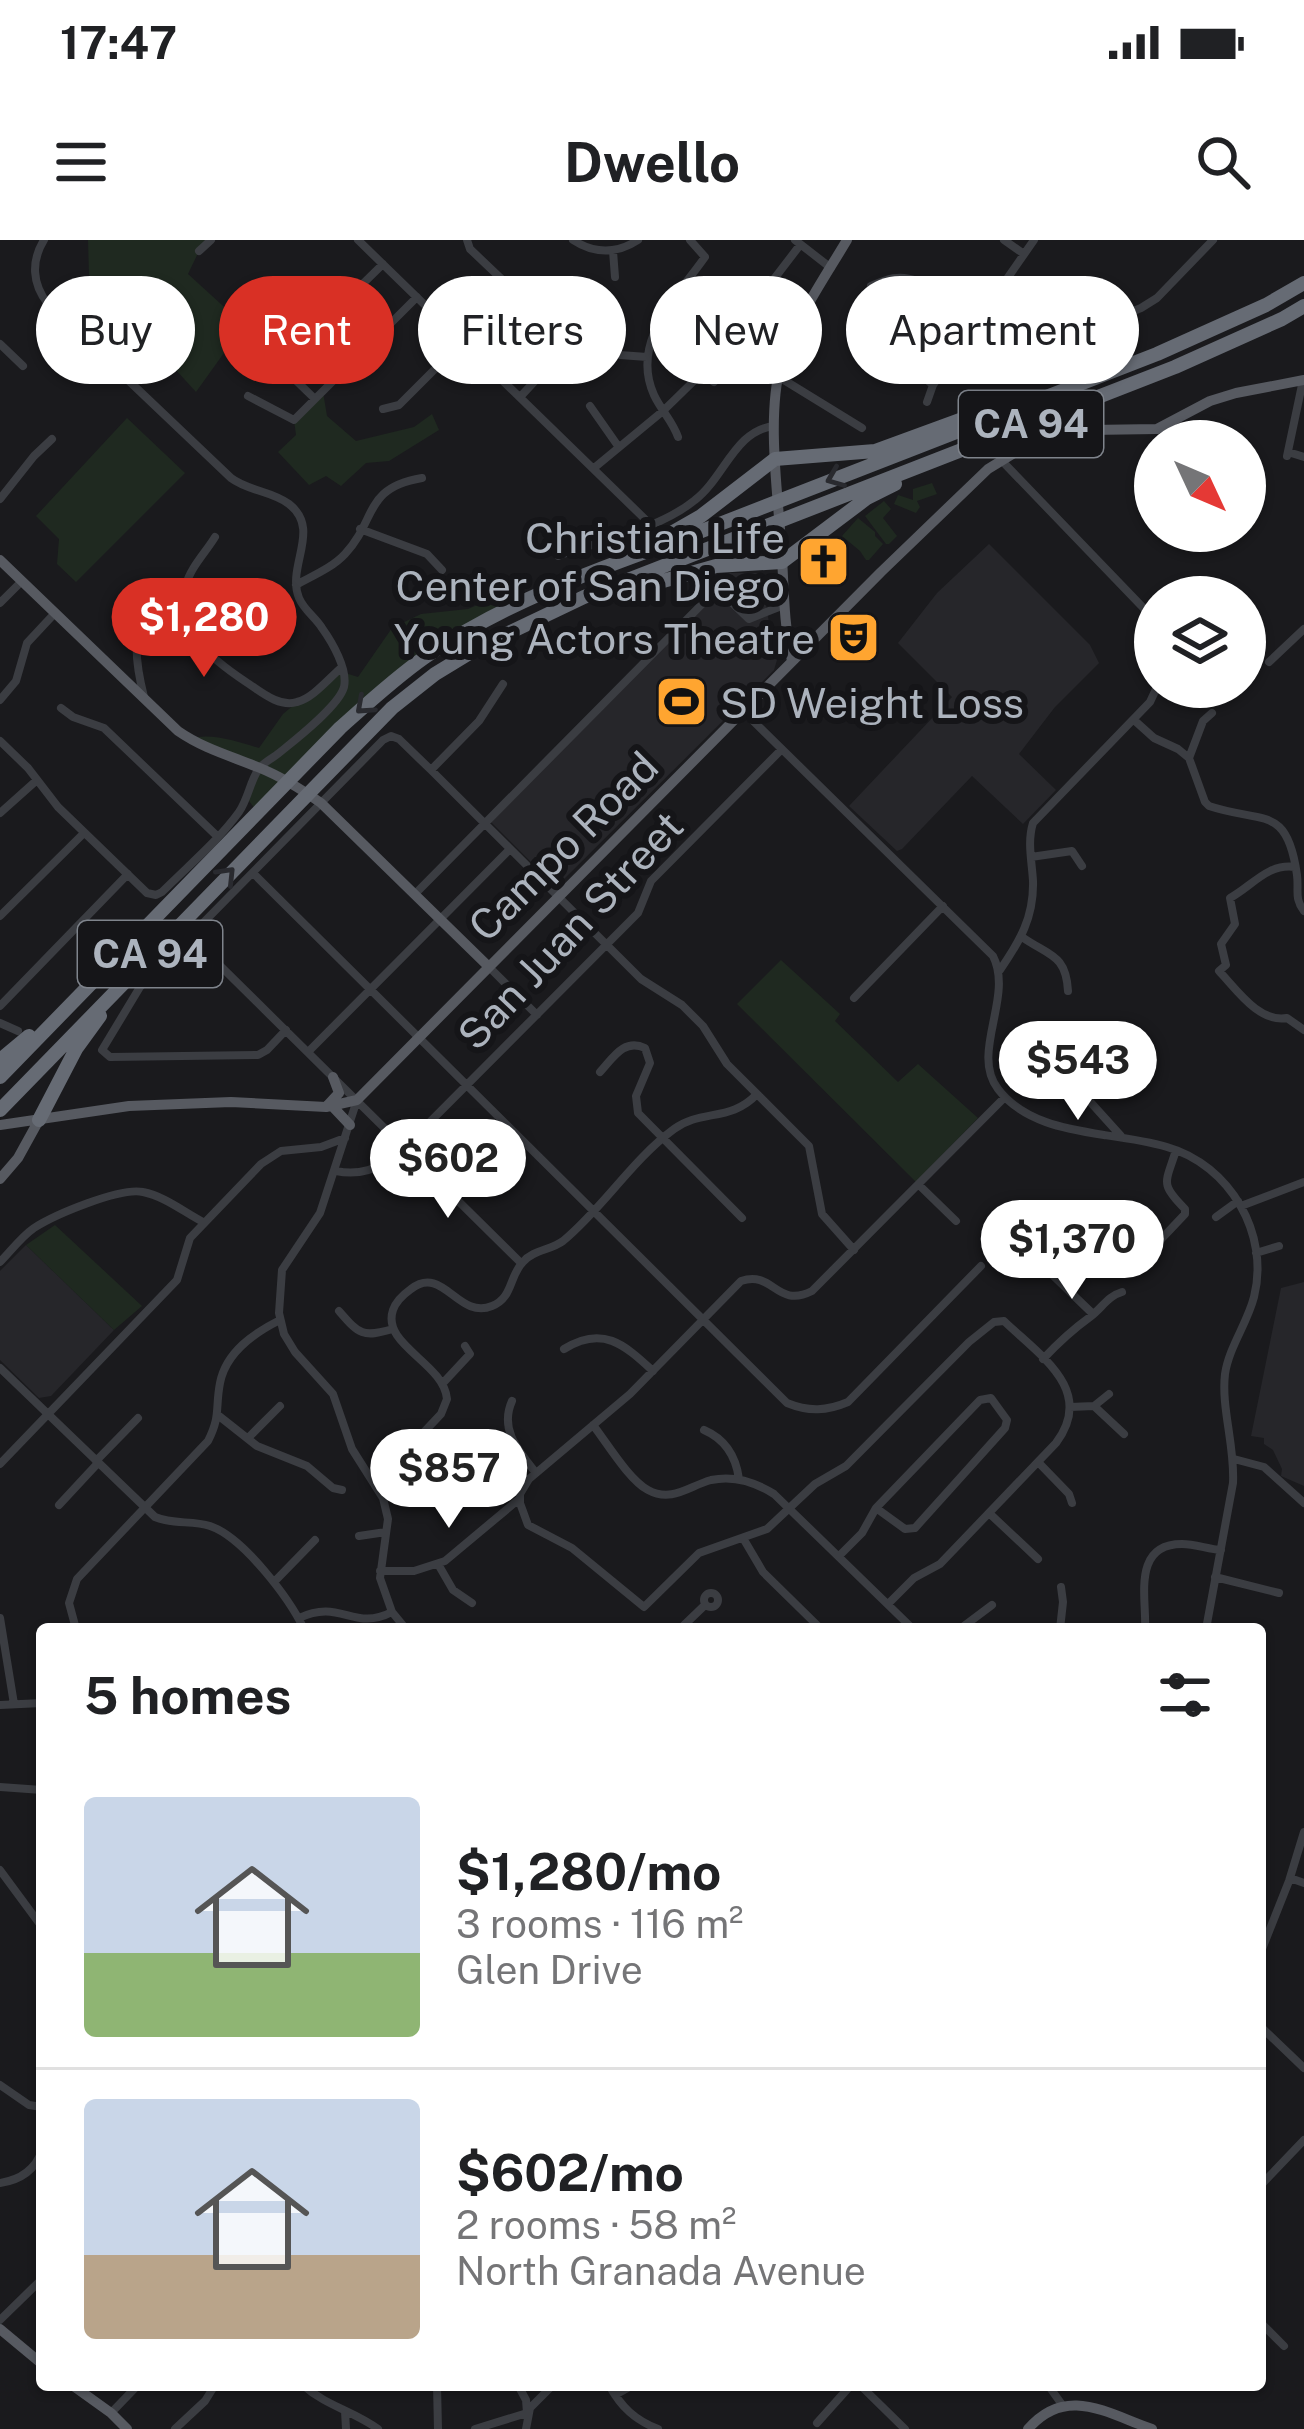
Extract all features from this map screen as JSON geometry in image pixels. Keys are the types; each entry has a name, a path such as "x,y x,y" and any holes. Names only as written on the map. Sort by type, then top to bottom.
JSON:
{"highway":[{"name":"CA 94","path":"0,1077 357,712 425,657 511,607 602,567 1202,334 1304,283"},
{"name":"CA 94","path":"0,1110 314,785 435,674 542,615 1175,367 1304,306"},
{"path":"602,567 701,516 776,459 875,451 957,420 1062,390"},
{"path":"542,615 716,566 782,562 867,498 958,452"},
{"path":"39,1120 76,1049 159,944"},
{"path":"0,1060 76,1000"}],"main road":[{"path":"822,284 848,240"},
{"name":"Campo Road","path":"0,1125 113,1108 231,1102 330,1107 357,1100 969,485 1001,460 1033,443 1071,433 1157,429 1210,401 1304,380"},
{"path":"778,384 776,459 792,662"},
{"path":"0,560 197,745 297,785 321,803 489,967"},
{"path":"787,634 807,646"},
{"path":"333,1077 339,1093 330,1107 349,1130"},
{"path":"0,1179 39,1120"},
{"path":"0,2324 36,2358"},
{"path":"81,2391 127,2429"},
{"path":"1028,2429 1045,2411 1063,2406 1085,2406 1152,2429"}],"street":[{"path":"0,741 84,833 154,895 217,836 245,802 259,768 314,724 344,685 321,626 303,606 296,585 296,564 305,538 297,512 280,498 231,478 48,304 34,272 44,240"},
{"path":"199,251 212,240"},
{"path":"248,397 294,420 417,297 358,240"},
{"path":"466,240 499,276"},
{"path":"573,240 590,249 613,251 638,240"},
{"path":"678,437 650,383 647,357 655,327 705,257 690,240"},
{"path":"1004,240 1024,254"},
{"path":"1009,276 1034,240"},
{"path":"1139,309 1157,298 1214,240"},
{"path":"772,276 797,242 831,268"},
{"path":"613,251 615,276"},
{"path":"371,276 383,264"},
{"path":"0,344 22,366"},
{"path":"626,355 647,357"},
{"path":"1304,380 1288,454 1304,457"},
{"path":"300,384 315,399"},
{"path":"383,409 399,405 423,384"},
{"path":"507,384 650,524"},
{"path":"520,397 532,384"},
{"path":"594,468 691,384"},
{"path":"790,384 862,428"},
{"path":"927,402 934,385"},
{"path":"590,406 618,446"},
{"path":"558,556 672,516 702,494 752,433 776,433"},
{"path":"0,499 52,439"},
{"path":"1001,460 1134,598"},
{"path":"296,585 344,554 387,490 422,478"},
{"path":"360,530 428,554 442,570"},
{"path":"215,537 186,586 191,628 200,646 215,661 283,703 304,699 341,668"},
{"path":"0,603 22,581"},
{"path":"415,894 713,593 723,593 748,619 784,605"},
{"path":"0,700 16,681 27,643 56,613"},
{"path":"145,701 137,670 141,626 149,618 164,615 191,628"},
{"path":"1269,662 1304,629"},
{"path":"431,770 479,721 503,684"},
{"path":"61,708 104,728 217,836"},
{"path":"999,970 1029,918 1033,886 1029,834 1039,816 1145,708"},
{"path":"743,711 991,952 1000,985 990,1070 1005,1097 1052,1125 1176,1150 1204,1164 1240,1204 1254,1239 1258,1276 1224,1385 1234,1459 1207,1623"},
{"path":"1190,758 1203,721 1212,713"},
{"path":"1134,720 1154,738 1190,758 1205,802 1214,808 1272,819 1285,831 1304,911"},
{"path":"286,1030 257,1055 110,1058 103,1048 140,987 391,736 645,983 682,1005 703,1026 727,1064 809,1146 822,1214 854,1250"},
{"name":"San Juan Street","path":"336,1171 369,1170 405,1148 638,913 651,881 782,749"},
{"path":"0,813 37,779"},
{"path":"0,916 84,833"},
{"path":"308,1052 510,849"},
{"path":"1031,857 1072,851 1082,866"},
{"path":"1295,867 1269,869 1230,898 1235,924 1221,944 1226,965 1219,971 1262,1014 1276,1020 1287,1018 1304,1030"},
{"path":"253,873 788,1403 820,1410 848,1402 981,1266"},
{"path":"0,1006 128,874"},
{"path":"854,998 943,906"},
{"path":"190,936 521,1263"},
{"path":"1022,937 1060,959 1068,991"},
{"path":"489,967 537,1016"},
{"path":"0,1023 18,1031"},
{"path":"600,1072 626,1046 636,1044 647,1051 650,1063 636,1096 638,1113 742,1218"},
{"path":"1066,1076 1123,1138"},
{"path":"376,1483 443,1411 447,1400 443,1383 398,1338 392,1315 396,1304 418,1284 436,1283 471,1308 484,1308 505,1298 521,1263 563,1240 663,1139 691,1120 739,1109 757,1094"},
{"path":"888,1604 914,1578 940,1564 1063,1434 1070,1407 1064,1381 1000,1320 958,1353 846,1466 815,1484 767,1529 699,1553 644,1607 572,1548 531,1528 521,1513 520,1498 523,1486 536,1473 652,1371 738,1283 760,1279 788,1297 805,1294 1005,1097"},
{"path":"357,1100 318,1216 282,1270 278,1300 280,1320 295,1352 333,1394 352,1449 383,1498 388,1519 380,1571 383,1594 401,1623"},
{"path":"0,1464 177,1280 187,1243 272,1155 321,1147 349,1130 361,1116 372,1116"},
{"path":"1150,1251 1185,1214 1165,1186 1176,1150"},
{"path":"1216,1217 1304,1181"},
{"path":"919,1185 956,1221"},
{"path":"0,1262 41,1224 121,1192 153,1195 203,1222"},
{"path":"1256,1252 1279,1246"},
{"path":"1032,1262 1040,1263 1093,1314"},
{"path":"1043,1359 1074,1326 1122,1292"},
{"path":"339,1311 362,1334 393,1328"},
{"path":"74,1623 69,1608 74,1583 208,1442 219,1416 220,1384 228,1364 253,1336 280,1320"},
{"path":"564,1349 589,1337 609,1340 627,1348 652,1371"},
{"path":"443,1383 470,1354 465,1346"},
{"path":"0,1368 155,1517 220,1530 274,1581 301,1623"},
{"path":"1070,1407 1094,1406 1109,1394"},
{"path":"839,1556 865,1530 876,1508 983,1397 991,1397 1007,1420 1004,1428 915,1528 905,1528 876,1508"},
{"path":"512,1401 507,1412 512,1442 536,1473"},
{"path":"248,1438 280,1406"},
{"path":"1094,1406 1124,1434"},
{"path":"219,1416 257,1446 307,1466 342,1490"},
{"path":"58,1505 138,1418"},
{"path":"593,1426 641,1485 653,1492 676,1495 710,1480 739,1479 764,1487 907,1623"},
{"path":"704,1430 733,1455 739,1479"},
{"path":"1234,1459 1264,1467 1304,1503"},
{"path":"1038,1462 1072,1503"},
{"path":"380,1571 414,1571 438,1564 520,1498"},
{"path":"989,1513 1038,1559"},
{"path":"359,1536 386,1532"},
{"path":"743,1538 763,1573 814,1623"},
{"path":"274,1581 315,1540"},
{"path":"1145,1623 1143,1588 1155,1555 1184,1544 1221,1550"},
{"path":"438,1564 453,1590 472,1603"},
{"path":"1215,1577 1279,1593"},
{"path":"1061,1587 1061,1623"},
{"path":"686,1623 705,1605"},
{"path":"968,1623 992,1605"},
{"path":"299,1618 321,1610 367,1620 392,1612"},
{"path":"0,1618 14,1704"},
{"path":"0,1705 36,1703"},
{"path":"0,1786 36,1789"},
{"path":"1266,1939 1304,1832"},
{"path":"1,1875 36,1919"},
{"path":"1290,1878 1304,1883"},
{"path":"1266,2032 1304,2068"},
{"path":"0,2085 36,2106"},
{"path":"1266,2180 1304,2140"},
{"path":"0,2183 15,2180 36,2160"},
{"path":"0,2324 36,2285"},
{"path":"1266,2328 1284,2346"},
{"path":"111,2413 131,2391"},
{"path":"175,2429 212,2391"},
{"path":"310,2391 378,2429"},
{"path":"437,2391 438,2429"},
{"path":"522,2391 526,2429"},
{"path":"475,2429 527,2413 545,2391"},
{"path":"612,2391 637,2420 658,2429"},
{"path":"614,2395 622,2391"},
{"path":"817,2423 849,2391"},
{"path":"862,2391 905,2429"},
{"path":"1053,2391 1063,2406"},
{"path":"345,2411 346,2429"}],"shaded area":[{"path":"989,544 1090,645 1099,663 1055,707 1019,754 1056,790 1023,824 972,776 897,851 849,806 952,697 898,643 937,593"},
{"path":"760,573 771,633 778,640 774,670 556,887 491,822 715,594 713,578"},
{"path":"26,1245 114,1330 51,1396 39,1398 0,1360 0,1271"},
{"path":"1304,1282 1304,1486 1281,1476 1282,1469 1264,1438 1251,1436 1281,1288"}],"green space":[{"path":"88,240 211,240 199,251 190,276 89,275"},
{"path":"195,280 219,302 219,360 196,392 189,384 195,384"},
{"path":"323,392 327,416 356,441 414,427 432,414 439,430 389,461 366,463 341,486 326,476 309,485 278,452 296,435 294,420"},
{"path":"127,418 185,473 76,582 57,564 59,539 36,516"},
{"path":"932,483 937,494 917,501 916,513 894,504 898,495 913,500 913,489"},
{"path":"884,501 891,509 883,518 897,536 889,544 865,516"},
{"path":"858,518 883,544 869,560 842,536"},
{"path":"496,597 501,605 433,645 366,696 255,809 247,798 259,768 190,739 215,737 259,748 283,714 336,670 358,677 392,628 421,614 468,609"},
{"path":"781,960 840,1014 835,1021 898,1082 918,1064 978,1118 916,1182 737,1004"},
{"path":"55,1225 142,1306 114,1330 26,1245"}],"place":[{"name":"Christian Life Center of San Diego","path":"824,561"},
{"name":"Young Actors Theatre","path":"854,638"},
{"name":"SD Weight Loss","path":"681,702"}]}
